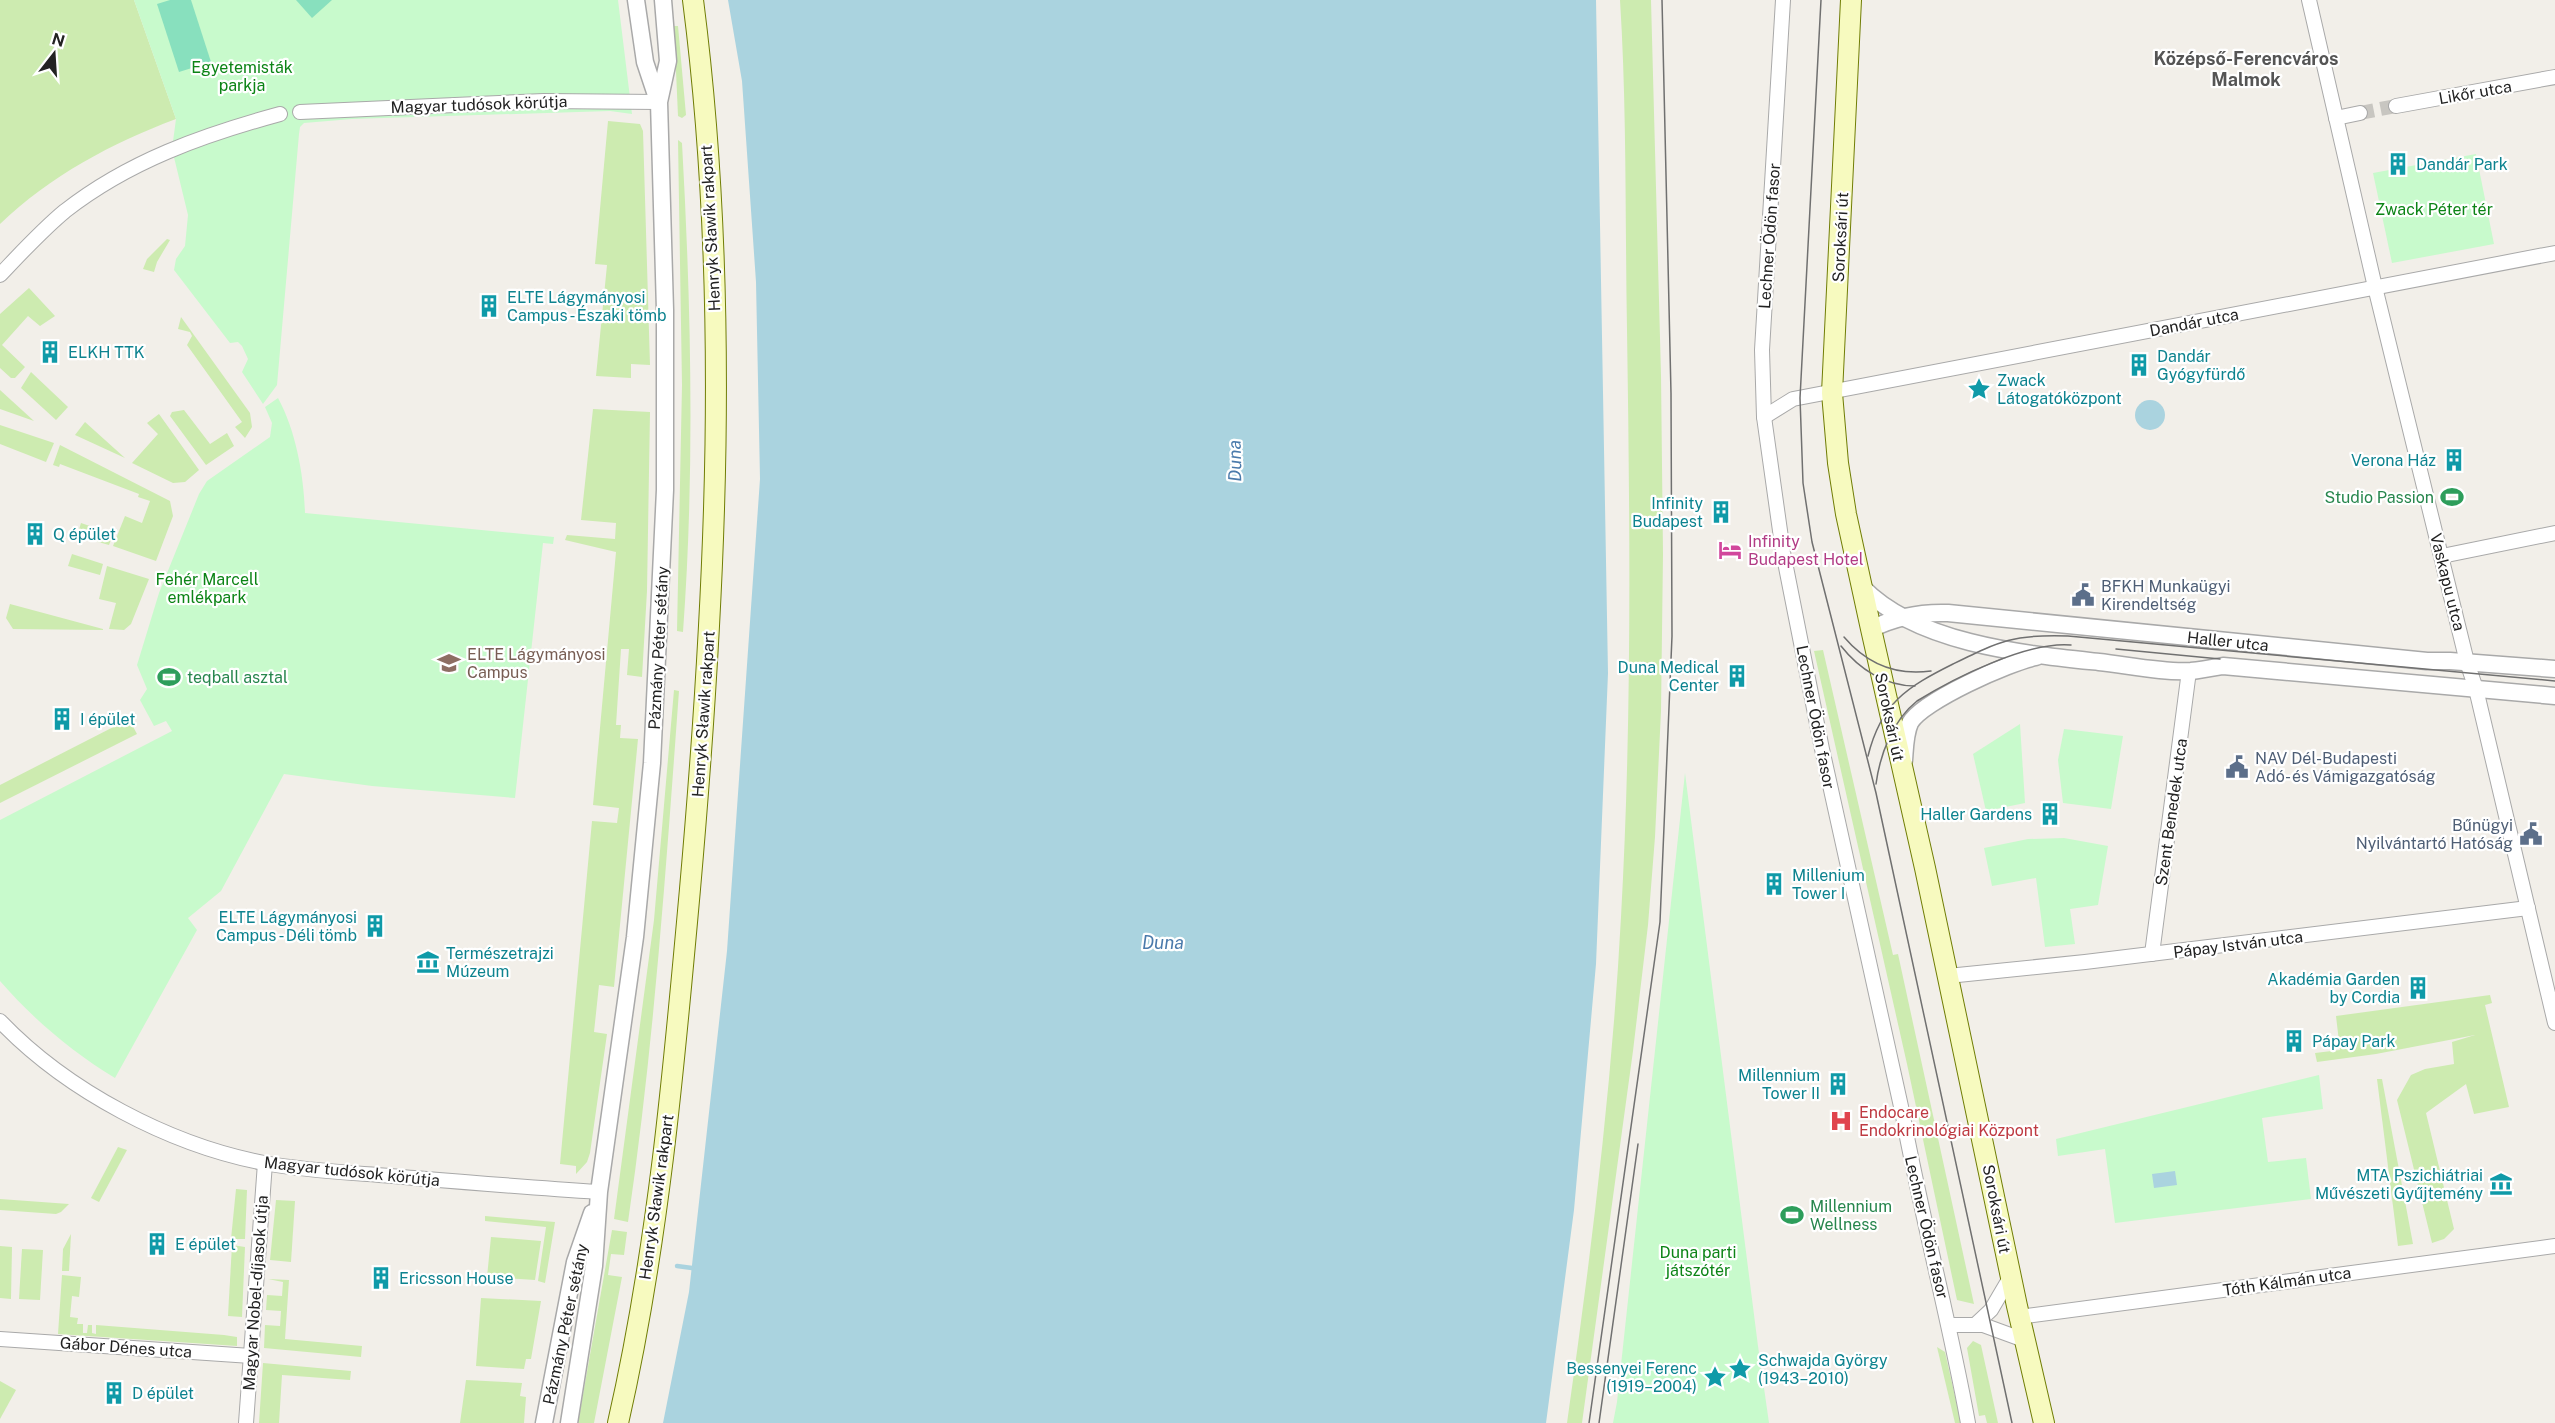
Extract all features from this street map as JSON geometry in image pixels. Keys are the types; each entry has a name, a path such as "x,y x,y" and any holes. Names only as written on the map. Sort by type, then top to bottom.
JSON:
{"main road":[{"name":"Henryk Sławik rakpart","path":"618,1423 647,1269 675,1063 694,841 712,574 716,462 714,266 693,0"},
{"name":"Soroksári út","path":"1851,0 1832,393 1842,485 1870,629 1948,976 2043,1423"}],"street":[{"name":"Pázmány Péter sétány","path":"636,0 645,62 659,102"},
{"name":"Pázmány Péter sétány","path":"569,1423 594,1266 599,1192 635,937 658,674 666,406 659,102 668,61 663,0"},
{"name":"Lechner Ödön fasor","path":"1783,0 1762,350 1764,417 1783,552 1822,749 1902,1111 1912,1166 1949,1325 1968,1423"},
{"name":"Vaskapu utca","path":"2309,0 2375,287 2476,689 2555,1023"},
{"name":"Likőr utca","path":"2396,106 2555,77"},
{"name":"Magyar tudósok körútja","path":"300,112 532,102 659,102"},
{"path":"2336,118 2360,113"},
{"path":"0,275 66,210 99,187 149,159 216,132 280,114"},
{"name":"Dandár utca","path":"1764,417 1793,399 2555,253"},
{"path":"2442,556 2555,533"},
{"name":"Haller utca","path":"1862,587 1881,604 1902,616 1956,637 2041,655 2189,671 2223,666 2555,696"},
{"name":"Haller utca","path":"1870,629 1902,616 1948,613 2427,662 2468,662 2555,669"},
{"name":"Haller utca","path":"1903,779 1908,729 1920,711 2012,663 2041,655"},
{"name":"Szent Benedek utca","path":"2152,954 2189,671"},
{"name":"Pápay István utca","path":"1948,976 2152,954 2528,908"},
{"name":"Magyar tudósok körútja","path":"0,1021 62,1072 126,1114 189,1141 236,1156 265,1163 355,1173 599,1192"},
{"name":"Magyar Nobel-díjasok útja","path":"246,1423 265,1163"},
{"name":"Pázmány Péter sétány","path":"544,1423 575,1262 599,1192"},
{"name":"Tóth Kálmán utca","path":"2019,1317 2555,1246"},
{"path":"1976,1324 1991,1310 2011,1276"},
{"path":"1949,1325 1976,1324 2024,1340"},
{"name":"Gábor Dénes utca","path":"0,1339 251,1356"}],"green space":[{"path":"0,0 134,0 176,119 152,128 83,162 40,191 0,224"},
{"name":"Egyetemisták parkja","path":"134,0 618,0 632,114 610,111 352,119 304,123 300,127 299,134 277,385 263,404 242,372 248,359 242,346 238,342 230,343 174,270 176,259 185,246 188,215 172,149 176,119"},
{"path":"170,0 191,0 211,62 179,72 157,4"},
{"path":"296,0 332,0 312,18"},
{"path":"1620,0 1651,0 1661,375 1663,554 1661,711 1648,925 1633,1051 1582,1423 1567,1423 1606,1107 1617,980 1625,844 1629,697 1629,550 1625,124"},
{"path":"674,26 678,26 686,115 682,118 678,116"},
{"path":"608,121 640,124 643,131 650,365 631,364 631,378 596,376 607,265 595,264"},
{"path":"678,140 682,143 685,204 690,387 689,510 683,632 677,631 682,385"},
{"name":"Zwack Péter tér","path":"2476,154 2494,244 2392,263 2373,173"},
{"path":"167,239 170,240 154,272 143,269 147,259"},
{"path":"29,288 55,316 40,326 28,316 2,345 25,367 15,378 11,378 0,368 0,314"},
{"path":"181,317 250,413 252,427 245,438 235,427 242,422 187,345 192,336 190,332 178,329"},
{"path":"31,372 68,407 56,420 21,388"},
{"path":"0,390 34,421 0,409"},
{"name":"Fehér Marcell emlékpark","path":"278,398 290,425 298,454 305,513 554,537 553,544 543,543 515,798 372,786 284,774 221,891 188,918 197,930 115,1078 54,1034 0,981 0,820 172,731 166,721 154,726 140,700 147,689 137,665 159,593 199,494 207,481 270,437 272,423 265,407"},
{"path":"593,409 650,412 647,591 642,677 627,675 629,649 621,649 616,725 621,725 620,738 638,739 614,987 599,985 594,1032 607,1034 590,1153 587,1162 576,1174 576,1166 560,1164 592,821 617,823 619,808 593,805 616,552 565,540 567,535 615,539 616,523 581,520"},
{"path":"184,410 210,444 227,433 234,446 206,465 170,416 172,412"},
{"path":"159,414 199,470 185,482 173,483 132,463 158,434 147,423"},
{"path":"85,422 125,458 75,435"},
{"path":"0,425 54,443 46,462 0,444"},
{"path":"60,445 170,501 173,516 156,561 113,546 125,516 142,523 150,501 138,497 139,494 60,464 59,467 53,465"},
{"path":"81,523 113,534 109,545 77,536"},
{"path":"72,554 103,564 100,575 68,566"},
{"path":"107,566 149,579 131,624 124,630 109,629 116,603 99,599"},
{"path":"10,604 103,630 13,629 6,618"},
{"path":"1823,650 1893,955 1898,954 1974,1304 1957,1300 1907,1064 1814,651"},
{"path":"674,690 679,691 658,956 645,1089 628,1222 614,1219 654,920"},
{"path":"129,719 137,734 0,803 0,785"},
{"path":"2020,724 2025,803 1986,811 1973,754"},
{"path":"2064,729 2123,736 2111,809 2063,803 2058,760"},
{"name":"Duna parti játszótér","path":"1685,773 1758,1346 1769,1423 1613,1423"},
{"path":"2064,838 2108,846 2098,905 2070,909 2075,944 2045,947 2036,878 1992,886 1984,848 2028,839"},
{"path":"2490,995 2492,1003 2485,1005 2509,1107 2474,1114 2466,1084 2426,1113 2454,1229 2444,1239 2432,1243 2397,1100 2411,1075 2425,1069 2454,1064 2452,1042 2475,1035 2376,1054 2317,1062 2315,1053 2340,1050 2336,1016"},
{"path":"2319,1075 2323,1109 2262,1118 2268,1162 2306,1158 2311,1199 2115,1223 2105,1149 2058,1156 2056,1139"},
{"path":"2377,1079 2382,1079 2413,1244 2398,1246"},
{"path":"118,1147 127,1150 99,1202 91,1198"},
{"path":"236,1189 247,1190 245,1239 231,1239"},
{"path":"0,1199 69,1204 56,1214 0,1210"},
{"path":"276,1200 295,1201 291,1262 270,1260"},
{"path":"485,1216 555,1222 545,1283 538,1281 546,1227 485,1221"},
{"path":"612,1230 627,1232 624,1255 611,1254 608,1275 622,1277 594,1423 578,1423"},
{"path":"71,1234 69,1271 62,1271 63,1249"},
{"path":"491,1237 541,1241 535,1280 487,1277"},
{"path":"232,1245 245,1247 242,1317 228,1316"},
{"path":"0,1246 12,1247 11,1299 0,1298"},
{"path":"22,1249 43,1250 40,1300 19,1299"},
{"path":"62,1275 81,1277 79,1297 72,1296 70,1317 78,1318 77,1324 83,1324 83,1333 87,1333 88,1325 92,1325 92,1333 96,1334 96,1325 224,1335 237,1337 237,1346 58,1334"},
{"path":"268,1279 289,1280 285,1339 362,1346 361,1357 264,1348 265,1325 280,1326 281,1311 266,1310 267,1295 282,1296 283,1282"},
{"path":"481,1298 541,1301 531,1359 526,1359 524,1369 476,1366"},
{"path":"1973,1341 1981,1345 1998,1423 1987,1423 1985,1415 1979,1416 1967,1348"},
{"path":"1937,1347 1945,1352 1961,1423 1955,1423"},
{"path":"263,1363 351,1371 350,1380 282,1375 279,1423 259,1423"},
{"path":"466,1380 522,1383 520,1396 526,1397 524,1423 460,1423"},
{"path":"0,1381 16,1390 0,1419"}],"water":[{"name":"Duna","path":"728,0 1596,0 1608,673 1596,964 1574,1210 1546,1423 663,1423 689,1292 727,951 760,479 756,282 742,81"},
{"path":"2150,400 2161,404 2165,415 2161,426 2150,430 2139,426 2135,415 2139,404"},
{"path":"2175,1171 2177,1185 2154,1188 2152,1174"}],"waterway":[{"path":"677,1266 692,1268"}],"tunnel":[{"path":"2360,113 2396,106"}],"tram line":[{"path":"1589,1423 1660,922 1672,636 1671,393 1662,0"},
{"path":"1821,0 1800,398 1803,483 1812,542 1876,793 2012,1423"},
{"path":"1868,756 1880,722 1888,710 1909,689 1937,672 1983,650 2008,641 2034,636 2068,636 2555,681"},
{"path":"1844,637 1862,654 1883,666 1905,672 1931,671"},
{"path":"1876,784 1889,738 1901,718 1917,701 1971,672 2013,655 2054,645 2071,645"},
{"path":"1841,646 1873,675 1893,683 1915,686"},
{"path":"2116,649 2220,659"},
{"path":"1599,1423 1638,1144"}],"place":[{"name":"Dandár Park","path":"2398,164"},
{"name":"ELTE Lágymányosi Campus - Északi tömb","path":"489,306"},
{"name":"ELKH TTK","path":"50,352"},
{"name":"Dandár Gyógyfürdő","path":"2139,365"},
{"name":"Zwack Látogatóközpont","path":"1979,389"},
{"name":"Verona Ház","path":"2454,460"},
{"name":"Studio Passion","path":"2452,497"},
{"name":"Infinity Budapest","path":"1721,512"},
{"name":"Q épület","path":"35,534"},
{"name":"Infinity Budapest Hotel","path":"1730,550"},
{"name":"BFKH Munkaügyi Kirendeltség","path":"2083,595"},
{"name":"ELTE Lágymányosi Campus","path":"449,663"},
{"name":"Duna Medical Center","path":"1737,676"},
{"name":"teqball asztal","path":"169,677"},
{"name":"I épület","path":"62,719"},
{"name":"NAV Dél-Budapesti Adó- és Vámigazgatóság","path":"2237,767"},
{"name":"Haller Gardens","path":"2050,814"},
{"name":"Bűnügyi Nyilvántartó Hatóság","path":"2531,834"},
{"name":"Millenium Tower I","path":"1774,884"},
{"name":"ELTE Lágymányosi Campus - Déli tömb","path":"375,926"},
{"name":"Természetrajzi Múzeum","path":"428,962"},
{"name":"Akadémia Garden by Cordia","path":"2418,988"},
{"name":"Pápay Park","path":"2294,1041"},
{"name":"Millennium Tower II","path":"1838,1084"},
{"name":"Endocare Endokrinológiai Központ","path":"1841,1121"},
{"name":"MTA Pszichiátriai Művészeti Gyűjtemény","path":"2501,1184"},
{"name":"Millennium Wellness","path":"1792,1215"},
{"name":"E épület","path":"157,1244"},
{"name":"Ericsson House","path":"381,1278"},
{"name":"Schwajda György (1943–2010)","path":"1740,1369"},
{"name":"Bessenyei Ferenc (1919–2004)","path":"1715,1377"},
{"name":"D épület","path":"114,1393"}],"district":[{"name":"Középső-Ferencváros Malmok","path":"2246,69"}]}
